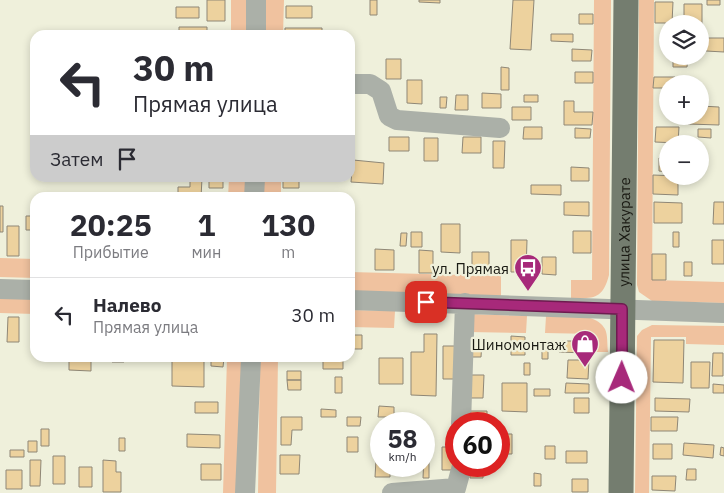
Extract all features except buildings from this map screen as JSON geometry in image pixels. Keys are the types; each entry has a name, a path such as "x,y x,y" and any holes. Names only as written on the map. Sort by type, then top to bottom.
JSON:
{"main road":[{"name":"улица Хакурате","path":"621,493 626,0"}],"street":[{"path":"256,0 256,30"},
{"path":"355,84 370,84 381,91 388,116 398,120 500,128"},
{"path":"0,289 30,290"},
{"path":"355,300 724,313"},
{"path":"461,412 464,303"},
{"path":"245,493 251,362"},
{"path":"392,493 456,488 459,477"}],"shaded area":[{"path":"231,0 248,0 247,30 231,30"},
{"path":"262,0 284,0 283,30 262,30"},
{"path":"594,0 611,0 609,275 604,289 596,296 571,298 571,280 592,280"},
{"path":"639,0 654,0 652,280 724,282 724,303 652,301 639,292 637,285"},
{"path":"229,182 246,182 245,192 228,192"},
{"path":"261,182 281,182 281,192 261,192"},
{"path":"0,258 30,259 30,278 0,277"},
{"path":"355,272 501,276 501,296 355,291"},
{"path":"0,297 30,297 30,314 0,313"},
{"path":"355,310 395,311 394,328 355,327"},
{"path":"469,314 527,316 526,333 469,332"},
{"path":"546,316 586,317 600,323 605,329 608,352 593,352 594,334 545,333"},
{"path":"652,325 724,326 724,345 686,344 686,337 651,337 649,493 635,493 637,336 642,330"},
{"path":"227,362 244,362 239,493 223,493"},
{"path":"260,362 278,362 276,493 258,493"}],"place":[{"name":"ул. Прямая","path":"528,292"},
{"name":"Шиномонтаж","path":"585,368"}],"route":[{"path":"426,302 622,309 622,378"}]}
